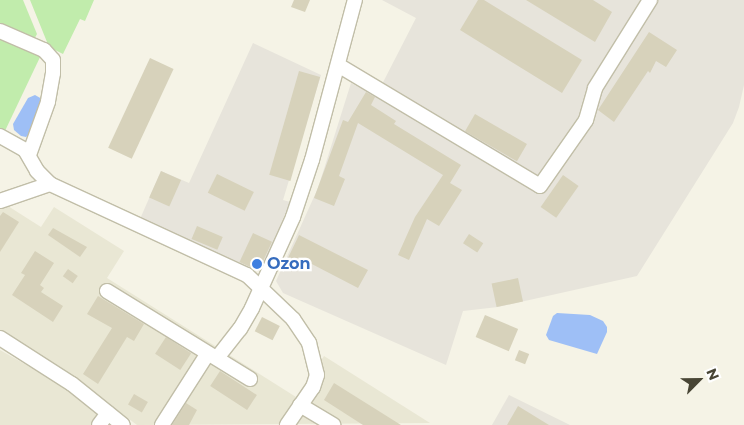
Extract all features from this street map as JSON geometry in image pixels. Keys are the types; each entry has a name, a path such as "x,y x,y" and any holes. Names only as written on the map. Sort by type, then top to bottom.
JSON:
{"street":[{"path":"162,425 212,356 240,329 262,288 302,193 355,0"},
{"path":"338,65 540,186 586,120 595,88 650,0"},
{"path":"0,31 44,50 53,60 53,73 48,102 29,154"},
{"path":"0,136 29,154 37,171 50,184 247,275 262,288 300,327 313,354 316,381 287,425"},
{"path":"0,201 50,184"},
{"path":"107,291 250,378"},
{"path":"0,338 65,379 115,421"},
{"path":"300,405 333,425"},
{"path":"100,425 115,421"}],"shaded area":[{"path":"382,0 744,0 744,85 733,123 637,276 498,307 463,311 446,365 283,293 276,281 318,188 351,83 376,96 416,18"},
{"path":"253,43 321,75 283,200 290,202 261,272 140,219 161,171 189,183"},
{"path":"0,201 41,227 54,207 124,251 107,278 296,397 324,356 430,423 137,425 73,377 0,330"},
{"path":"0,350 62,385 101,414 94,425 0,425"},
{"path":"509,395 570,425 492,425"}],"green space":[{"path":"0,0 23,0 37,34 33,41 0,28"},
{"path":"30,0 94,0 85,21 80,19 63,54 49,47"},
{"path":"0,38 42,53 4,133 0,131"}],"water":[{"path":"35,95 42,99 31,133 26,137 21,136 14,130 13,124 28,98"},
{"path":"557,313 590,315 603,321 607,327 607,332 597,354 549,340 546,335 553,316"}],"building":[{"path":"294,0 310,0 305,12 291,7"},
{"path":"478,0 484,0 582,60 562,93 460,30"},
{"path":"526,0 593,0 612,12 595,42"},
{"path":"649,32 677,50 666,67 656,61 650,73 648,71 614,122 598,110"},
{"path":"150,58 174,69 132,159 108,148"},
{"path":"299,71 320,77 290,181 269,175"},
{"path":"366,92 375,97 371,105 396,121 394,124 461,165 450,183 462,190 439,226 427,219 409,260 398,255 415,217 443,175 358,123 339,176 345,179 334,206 314,198 343,120 348,122"},
{"path":"475,114 527,144 517,161 465,131"},
{"path":"161,171 181,180 169,206 149,197"},
{"path":"217,174 254,192 245,211 208,193"},
{"path":"563,175 579,186 556,218 541,207"},
{"path":"3,212 19,222 0,252 0,216"},
{"path":"197,226 223,237 217,250 192,239"},
{"path":"53,228 87,247 80,257 48,235"},
{"path":"253,233 272,242 259,271 239,262"},
{"path":"469,234 483,243 477,252 463,243"},
{"path":"299,235 368,270 358,288 306,261 302,270 286,262"},
{"path":"35,251 54,263 40,285 44,288 41,292 63,306 53,322 12,295 25,275 21,273"},
{"path":"68,269 78,276 73,283 63,276"},
{"path":"518,278 523,301 497,307 492,284"},
{"path":"98,296 144,324 134,341 127,337 98,384 83,374 112,328 87,314"},
{"path":"485,315 518,329 509,351 476,337"},
{"path":"262,317 280,326 273,340 255,331"},
{"path":"166,337 191,353 180,370 155,354"},
{"path":"519,350 529,354 525,364 515,360"},
{"path":"220,371 257,395 247,410 210,386"},
{"path":"334,383 401,425 363,425 324,400"},
{"path":"134,394 148,402 142,412 128,404"},
{"path":"186,403 197,410 189,425 172,425"},
{"path":"518,406 549,425 507,425"}],"place":[{"name":"Ozon","path":"257,264"}]}
